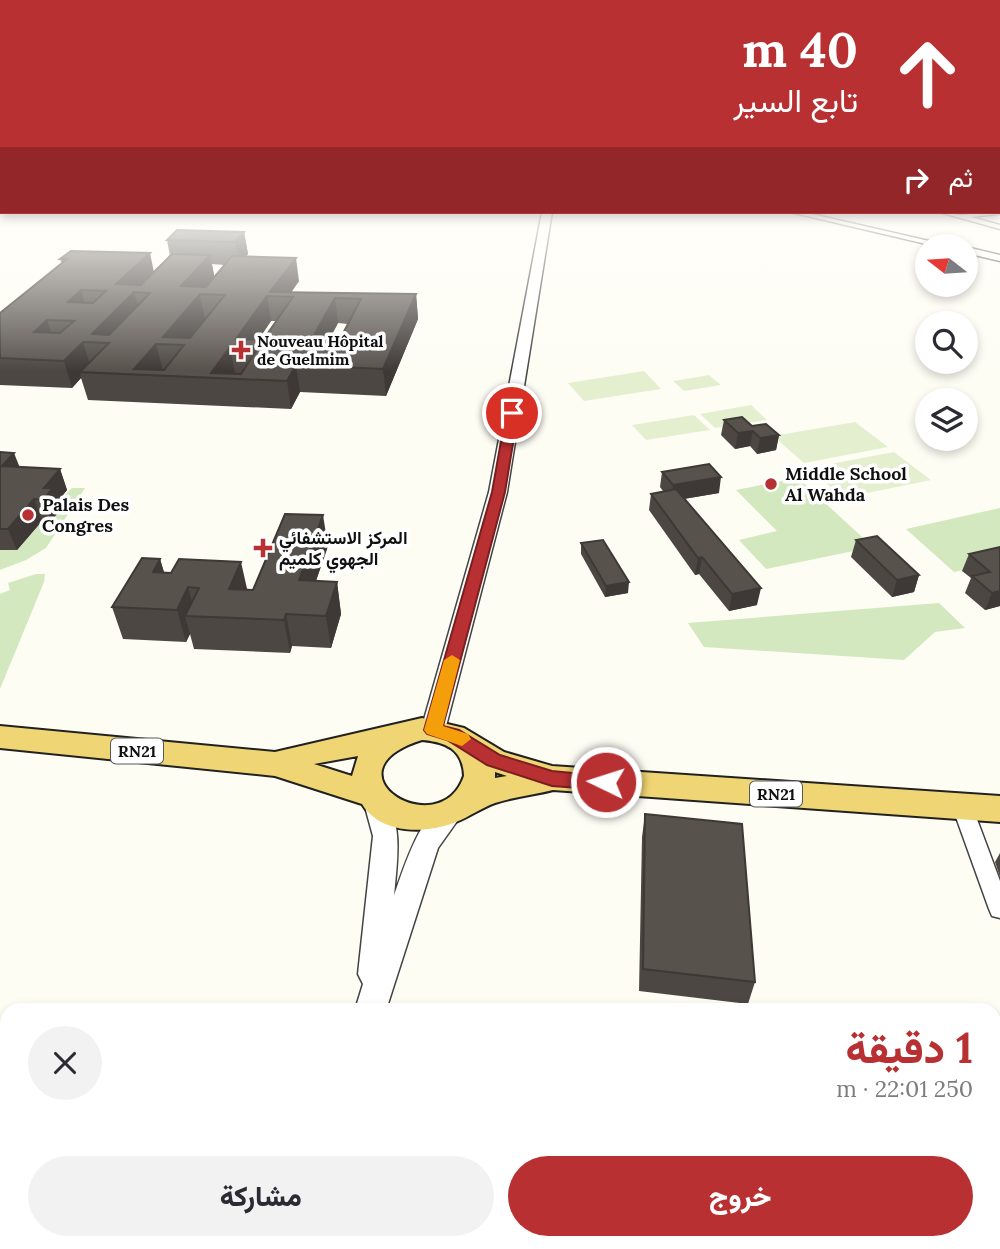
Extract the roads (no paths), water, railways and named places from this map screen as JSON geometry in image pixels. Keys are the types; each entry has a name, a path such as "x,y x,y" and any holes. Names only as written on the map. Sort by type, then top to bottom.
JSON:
{"main road":[{"name":"RN21","path":"275,764 321,751 389,739 410,731 433,730 453,734 494,760 552,778 1000,809"},
{"name":"RN21","path":"0,737 275,764 373,798 403,816 420,818 456,808 489,792 552,778"},
{"path":"373,798 366,768 374,752 389,739"},
{"path":"456,808 474,792 480,776 479,760 470,746"}],"street":[{"path":"433,730 498,492 540,254"},
{"path":"371,1003 386,836 373,798"},
{"path":"962,806 1000,909"},
{"path":"372,1003 426,844 456,808"}],"place":[{"name":"Nouveau Hôpital de Guelmim","path":"241,350"},
{"name":"Middle School Al Wahda","path":"771,484"},
{"name":"Palais Des Congres","path":"28,515"},
{"name":"المركز الاستشفائي الجهوي كلميم","path":"263,548"}]}
